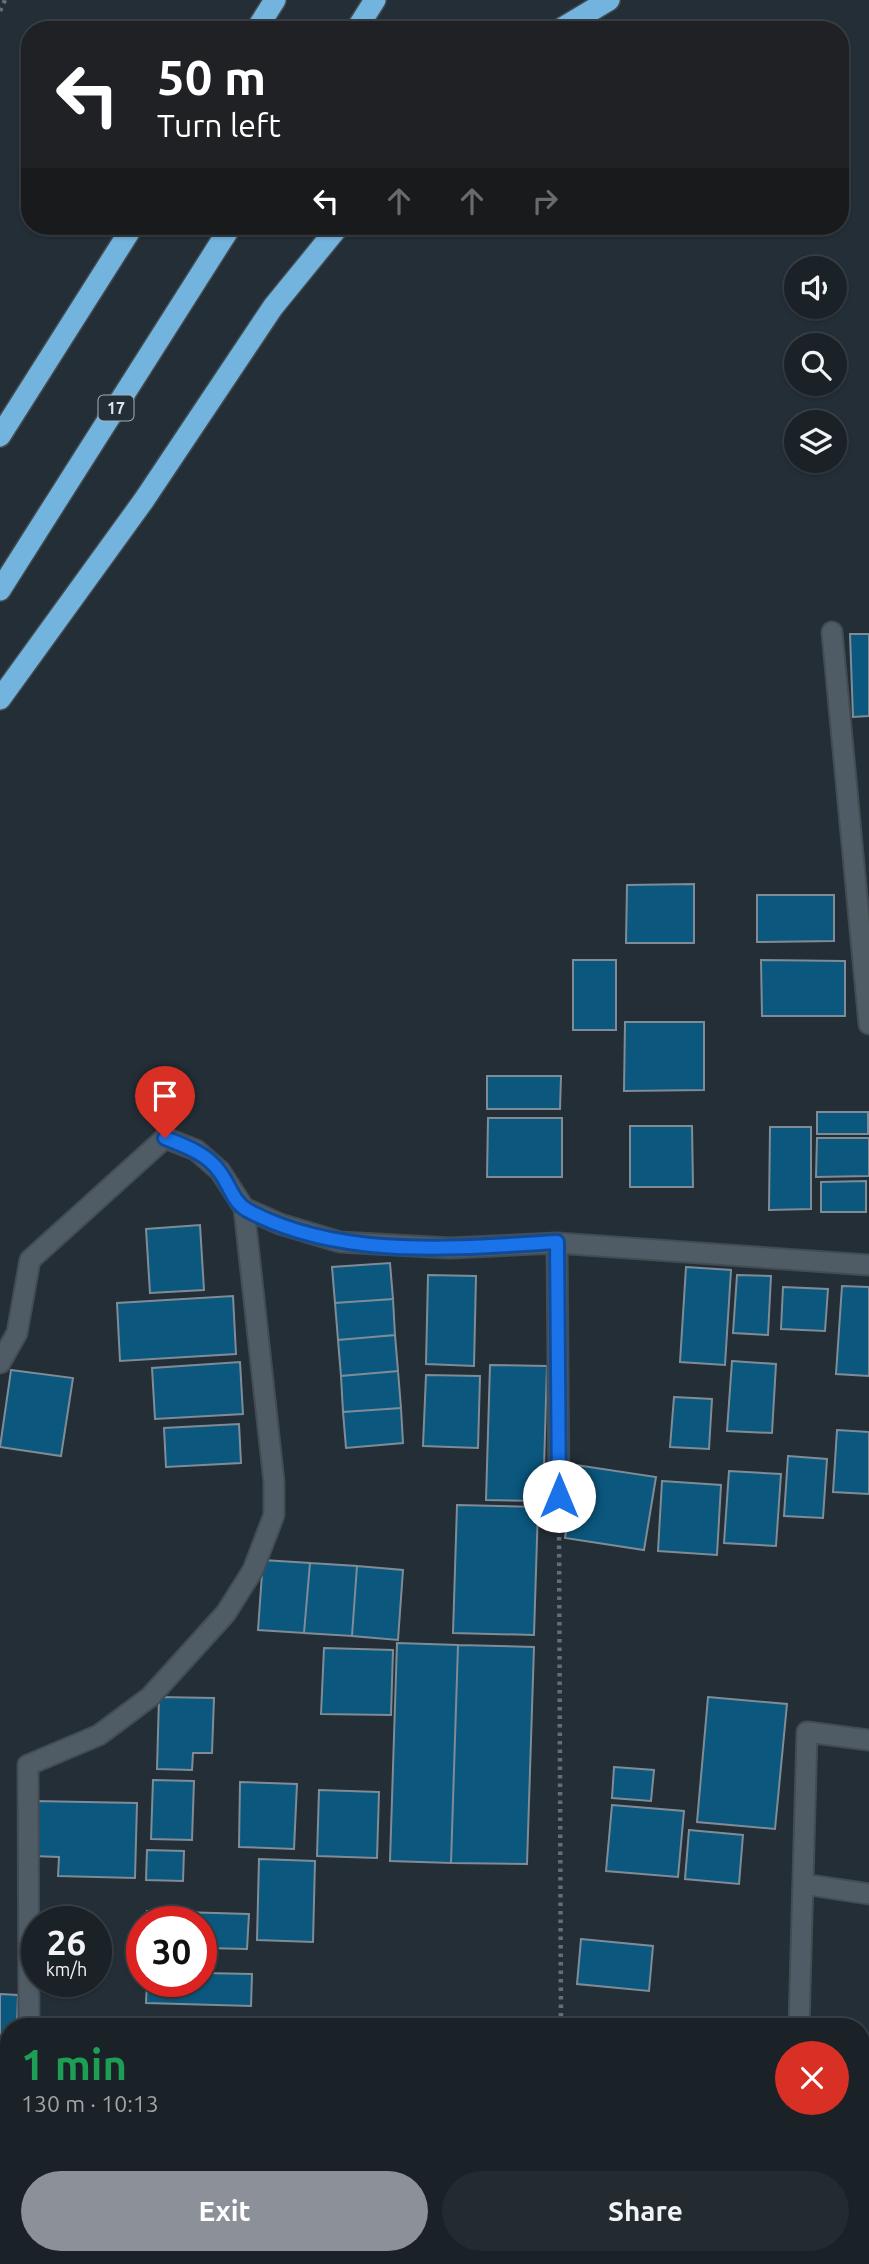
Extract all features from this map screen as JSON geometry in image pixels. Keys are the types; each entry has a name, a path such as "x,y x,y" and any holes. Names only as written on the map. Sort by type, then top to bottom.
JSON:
{"highway":[{"path":"262,21 275,0"},
{"path":"362,21 375,0"},
{"path":"574,21 609,0"},
{"path":"0,436 127,235"},
{"name":"17","path":"0,590 225,235"},
{"path":"0,699 144,500 273,307 332,235"}],"street":[{"path":"832,632 869,1024"},
{"path":"0,1363 17,1333 30,1260 165,1138 196,1150 220,1171 230,1191 244,1208 280,1224 341,1242 450,1248 557,1242 869,1265"},
{"path":"29,2018 28,1765 99,1735 150,1697 226,1614 253,1570 274,1515 271,1450 244,1208"},
{"path":"557,1242 559,1496"},
{"path":"799,2018 807,1732 869,1740"},
{"path":"803,1884 869,1894"}],"path":[{"path":"0,11 5,0"},
{"path":"559,1496 561,2018"}],"building":[{"path":"850,634 869,634 869,716 853,717"},
{"path":"694,884 694,943 626,943 627,885"},
{"path":"757,895 834,895 834,941 757,942"},
{"path":"573,960 616,960 616,1030 573,1030"},
{"path":"761,960 845,961 845,1016 762,1016"},
{"path":"625,1022 704,1022 704,1090 624,1091"},
{"path":"487,1076 561,1076 560,1109 487,1109"},
{"path":"817,1112 868,1112 868,1134 817,1134"},
{"path":"488,1118 562,1118 562,1177 487,1177"},
{"path":"630,1126 692,1126 693,1187 630,1187"},
{"path":"770,1127 811,1127 811,1209 769,1210"},
{"path":"817,1138 869,1138 869,1176 816,1177"},
{"path":"866,1181 866,1212 821,1212 821,1182"},
{"path":"200,1225 204,1290 150,1293 146,1229"},
{"path":"390,1263 393,1299 335,1303 332,1267"},
{"path":"686,1267 731,1270 725,1365 680,1362"},
{"path":"428,1275 476,1276 474,1366 426,1364"},
{"path":"737,1275 771,1276 768,1335 733,1333"},
{"path":"842,1286 869,1287 869,1376 836,1374"},
{"path":"783,1287 828,1289 825,1331 781,1329"},
{"path":"233,1296 236,1354 120,1361 117,1303"},
{"path":"393,1299 395,1335 338,1340 335,1303"},
{"path":"395,1335 398,1371 341,1376 338,1340"},
{"path":"732,1361 776,1364 772,1433 727,1431"},
{"path":"240,1362 243,1414 155,1419 152,1368"},
{"path":"490,1365 547,1366 543,1501 486,1500"},
{"path":"11,1370 73,1378 61,1456 0,1447"},
{"path":"398,1371 401,1408 343,1412 341,1376"},
{"path":"426,1375 480,1376 478,1448 423,1446"},
{"path":"674,1397 712,1399 709,1449 670,1447"},
{"path":"401,1408 403,1443 346,1448 343,1412"},
{"path":"239,1424 241,1463 166,1467 164,1428"},
{"path":"837,1430 869,1432 869,1494 833,1492"},
{"path":"788,1456 827,1459 823,1518 784,1516"},
{"path":"576,1465 656,1477 644,1550 565,1538"},
{"path":"729,1471 781,1474 776,1546 724,1543"},
{"path":"662,1481 721,1485 717,1555 658,1551"},
{"path":"457,1505 538,1507 534,1635 453,1633"},
{"path":"263,1560 310,1563 304,1633 258,1630"},
{"path":"310,1563 357,1566 352,1636 304,1633"},
{"path":"357,1566 403,1570 398,1640 352,1636"},
{"path":"397,1643 458,1645 451,1863 390,1861"},
{"path":"458,1645 534,1647 527,1864 451,1863"},
{"path":"324,1648 393,1650 391,1715 321,1714"},
{"path":"159,1697 214,1698 212,1753 193,1753 192,1770 157,1769"},
{"path":"708,1697 787,1704 775,1829 697,1822"},
{"path":"614,1767 654,1770 651,1801 612,1798"},
{"path":"153,1780 194,1781 192,1840 151,1839"},
{"path":"240,1782 297,1784 294,1849 239,1847"},
{"path":"319,1790 379,1792 377,1858 317,1856"},
{"path":"34,1801 137,1803 135,1878 58,1876 59,1857 33,1856"},
{"path":"612,1805 684,1811 678,1877 606,1871"},
{"path":"689,1830 743,1835 739,1884 685,1879"},
{"path":"147,1850 184,1851 183,1881 146,1880"},
{"path":"259,1859 315,1861 313,1942 257,1940"},
{"path":"217,1913 249,1914 247,1949 217,1948"},
{"path":"581,1939 653,1946 649,1991 577,1984"},
{"path":"217,1973 252,1974 251,2006 146,2003 146,1997 217,1997"},
{"path":"0,1994 18,1995 17,2018 0,2018"}],"route":[{"path":"165,1138 196,1150 220,1171 230,1191 244,1208 280,1224 341,1242 450,1248 557,1242 559,1496"}]}
